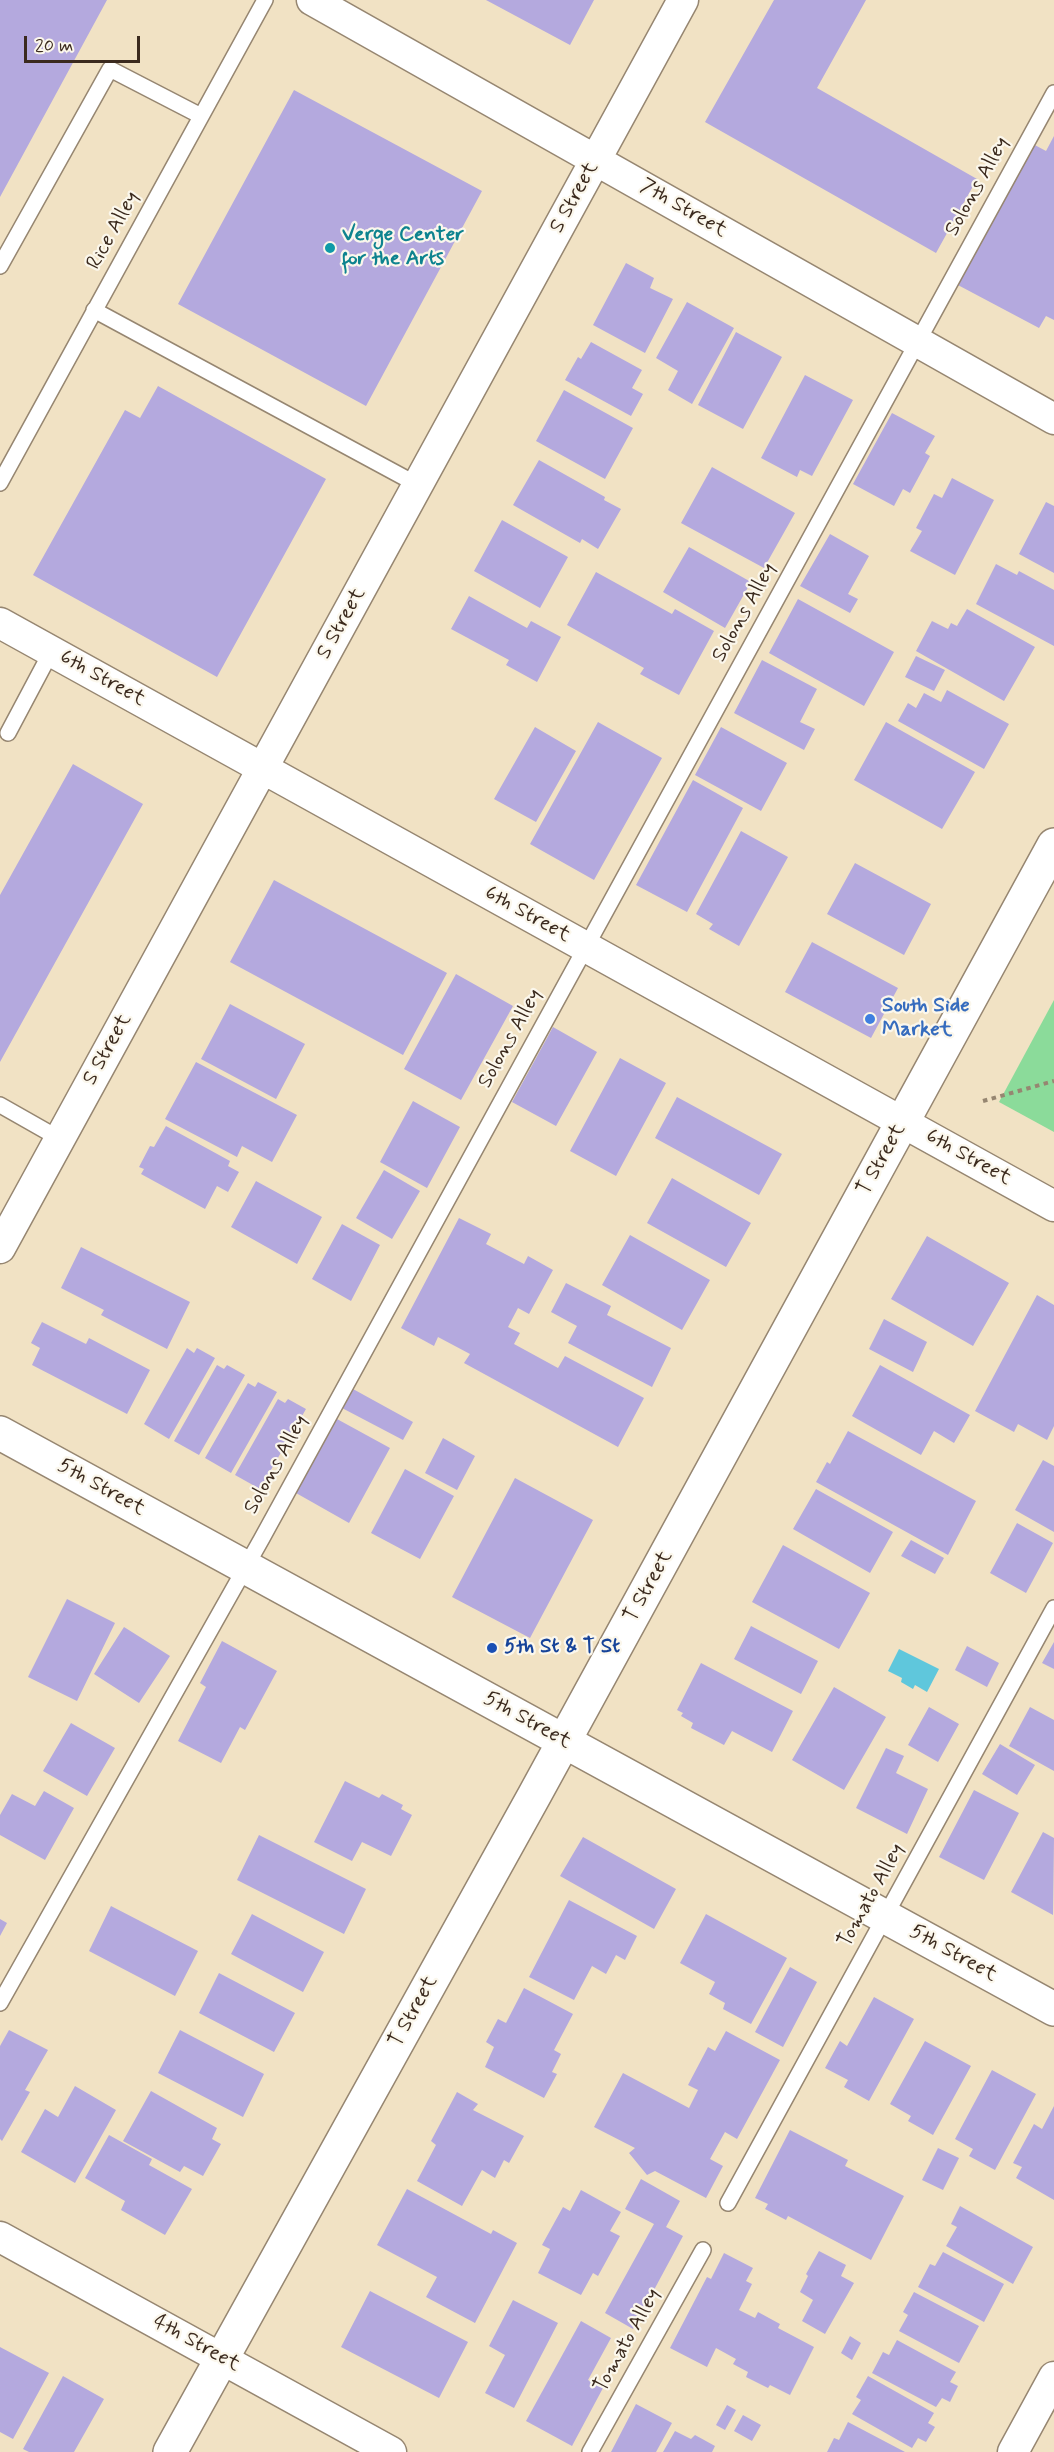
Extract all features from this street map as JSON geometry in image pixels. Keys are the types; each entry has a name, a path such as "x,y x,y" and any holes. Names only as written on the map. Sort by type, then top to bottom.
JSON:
{"street":[{"name":"7th Street","path":"312,0 1054,418"},
{"name":"S Street","path":"0,1248 684,0"},
{"name":"6th Street","path":"0,623 1054,1206"},
{"name":"T Street","path":"170,2452 564,1741 1054,845"},
{"name":"5th Street","path":"0,1432 1054,2009"},
{"name":"4th Street","path":"0,2236 391,2452"},
{"path":"1013,2452 1054,2378"}],"lane":[{"name":"Rice Alley","path":"2,473 265,0"},
{"path":"0,266 110,69 201,116"},
{"name":"Solons Alley","path":"0,2003 246,1567 1054,93"},
{"path":"94,310 418,485"},
{"path":"8,733 51,652"},
{"path":"0,1105 60,1139"},
{"name":"Tomato Alley","path":"728,2204 1054,1608"},
{"name":"Tomato Alley","path":"590,2452 703,2250"}],"path":[{"path":"983,1101 1054,1081"}],"green space":[{"path":"1054,1000 1054,1132 999,1102"}],"water":[{"path":"899,1649 939,1669 927,1692 915,1685 913,1689 901,1682 902,1678 888,1671"}],"building":[{"path":"0,0 107,0 0,197"},
{"path":"486,0 594,0 570,45"},
{"path":"774,0 866,0 817,88 977,179 936,253 705,122"},
{"name":"Verge Center for the Arts","path":"294,90 482,191 366,406 178,304"},
{"path":"1054,136 1054,320 1046,316 1039,328 956,284 1031,143 1046,151"},
{"path":"626,263 654,278 650,288 673,299 645,353 593,325"},
{"path":"687,302 734,328 692,404 668,390 678,371 656,358"},
{"path":"736,332 782,357 743,429 698,405"},
{"path":"591,342 642,370 632,388 643,394 631,416 565,380 578,357 581,359"},
{"path":"805,375 853,400 812,476 800,470 797,477 761,458"},
{"path":"158,386 326,479 217,677 33,575 125,410 140,418"},
{"path":"564,390 633,428 605,479 536,441"},
{"path":"892,413 935,436 925,453 930,456 910,493 903,489 894,506 853,484"},
{"path":"539,460 605,497 604,500 621,509 598,549 582,539 580,543 513,505"},
{"path":"712,467 795,513 764,568 681,523"},
{"path":"952,478 994,500 955,575 910,551 922,531 916,528 934,494 942,498"},
{"path":"1046,502 1054,506 1054,573 1019,554"},
{"path":"502,520 568,557 540,608 474,571"},
{"path":"830,534 869,556 848,594 858,599 850,613 800,586"},
{"path":"689,547 751,582 725,628 663,592"},
{"path":"996,564 1017,575 1019,571 1054,590 1054,646 976,604"},
{"path":"596,572 672,614 675,609 714,631 679,695 640,674 644,668 567,625"},
{"path":"469,596 527,628 531,621 561,637 537,682 506,665 509,660 451,629"},
{"path":"798,599 894,652 864,706 769,653"},
{"path":"967,609 1035,647 1004,701 916,651 932,621 948,629 951,623 957,626"},
{"path":"916,656 945,670 934,691 905,677"},
{"path":"762,660 817,689 800,722 815,729 804,750 734,713"},
{"path":"947,690 1009,724 984,769 898,721 908,703 916,708 924,693 941,702"},
{"path":"598,722 662,758 594,880 530,844"},
{"path":"886,722 975,772 942,829 854,780"},
{"path":"535,727 576,751 536,822 494,799"},
{"path":"721,727 787,763 761,811 695,775"},
{"path":"73,764 143,804 0,1062 0,895"},
{"path":"693,780 743,808 687,912 636,885"},
{"path":"741,831 788,857 739,946 709,929 713,924 696,914"},
{"path":"855,863 931,904 904,955 827,914"},
{"path":"274,880 447,973 403,1055 230,962"},
{"path":"812,942 898,988 871,1038 785,992"},
{"path":"456,974 513,1006 461,1100 404,1069"},
{"path":"230,1004 305,1044 276,1099 201,1059"},
{"path":"553,1027 597,1052 556,1126 512,1102"},
{"path":"620,1058 666,1083 616,1176 570,1151"},
{"path":"196,1062 297,1115 272,1162 242,1146 237,1157 165,1119"},
{"path":"677,1097 782,1154 759,1195 655,1138"},
{"path":"413,1101 460,1127 427,1188 380,1162"},
{"path":"166,1126 230,1161 228,1166 239,1172 228,1192 217,1186 205,1209 141,1174 144,1169 139,1167 150,1146 154,1147"},
{"path":"384,1170 420,1191 392,1239 356,1218"},
{"path":"672,1178 751,1223 726,1267 647,1223"},
{"path":"256,1181 322,1217 297,1264 231,1227"},
{"path":"459,1218 491,1234 486,1244 524,1264 528,1256 553,1270 529,1314 518,1308 508,1327 520,1333 514,1344 558,1368 565,1356 644,1398 618,1447 464,1363 470,1354 438,1337 434,1346 401,1328"},
{"path":"342,1224 380,1245 351,1301 312,1279"},
{"path":"630,1235 710,1280 682,1330 602,1285"},
{"path":"927,1236 1009,1283 973,1346 891,1299"},
{"path":"81,1247 190,1302 167,1349 101,1315 104,1310 61,1288"},
{"path":"566,1283 611,1306 607,1315 671,1348 652,1387 568,1343 577,1326 551,1312"},
{"path":"1037,1295 1054,1305 1054,1426 1047,1440 1018,1424 1014,1432 975,1411"},
{"path":"884,1319 927,1342 913,1372 869,1349"},
{"path":"42,1322 86,1344 89,1338 150,1370 127,1414 32,1365 40,1348 31,1343"},
{"path":"187,1348 194,1353 197,1348 215,1358 169,1439 144,1424"},
{"path":"217,1365 224,1369 227,1365 245,1375 199,1455 174,1441"},
{"path":"880,1365 970,1415 954,1443 934,1431 921,1455 852,1416"},
{"path":"258,1382 277,1392 231,1473 205,1458 248,1383 255,1387"},
{"path":"353,1389 413,1422 403,1440 342,1408"},
{"path":"278,1399 285,1403 288,1399 306,1409 260,1489 235,1475"},
{"path":"337,1419 390,1448 349,1523 296,1493"},
{"path":"848,1431 976,1501 948,1555 816,1482 827,1462 830,1464"},
{"path":"443,1438 475,1456 457,1490 425,1473"},
{"path":"1043,1460 1054,1466 1054,1532 1015,1510"},
{"path":"405,1469 454,1496 420,1559 371,1533"},
{"path":"515,1478 593,1520 530,1638 452,1597"},
{"path":"816,1489 893,1532 870,1573 793,1529"},
{"path":"1017,1523 1053,1543 1026,1593 990,1573"},
{"path":"911,1540 944,1558 935,1574 901,1556"},
{"path":"783,1545 870,1593 839,1649 752,1602"},
{"path":"67,1599 115,1623 77,1701 28,1677"},
{"path":"751,1626 818,1661 801,1694 734,1659"},
{"path":"124,1627 170,1656 139,1703 94,1674"},
{"path":"222,1641 277,1671 245,1730 240,1727 221,1763 178,1741 206,1687 200,1683"},
{"path":"1054,1642 1054,1669 1042,1663"},
{"path":"967,1646 999,1663 987,1687 955,1670"},
{"path":"701,1663 793,1711 772,1752 732,1731 724,1745 691,1728 693,1723 681,1716 683,1713 677,1710"},
{"path":"834,1687 886,1717 844,1790 792,1760"},
{"path":"929,1707 959,1724 938,1762 908,1745"},
{"path":"1030,1707 1054,1720 1054,1771 1009,1746"},
{"path":"71,1723 115,1748 87,1796 43,1771"},
{"path":"1000,1744 1035,1765 1017,1795 982,1774"},
{"path":"886,1748 904,1756 896,1773 928,1789 907,1834 856,1808"},
{"path":"345,1781 379,1798 382,1794 403,1805 401,1809 412,1815 391,1856 362,1842 352,1861 314,1842"},
{"path":"974,1790 1019,1813 984,1880 939,1857"},
{"path":"44,1791 74,1808 45,1860 0,1835 0,1815 12,1794 35,1806"},
{"path":"1043,1832 1054,1838 1053,1915 1011,1892"},
{"path":"259,1835 366,1889 344,1934 237,1880"},
{"path":"583,1837 676,1889 654,1929 560,1876"},
{"path":"569,1900 637,1936 625,1960 616,1955 606,1974 592,1966 574,2000 529,1977"},
{"path":"111,1906 198,1951 175,1996 89,1951"},
{"path":"252,1914 324,1952 303,1992 231,1954"},
{"path":"706,1914 787,1958 751,2024 723,2009 725,2003 709,1994 715,1982 680,1963"},
{"path":"0,1919 7,1923 0,1936"},
{"path":"790,1967 817,1982 783,2047 755,2032"},
{"path":"219,1973 295,2013 274,2052 199,2013"},
{"path":"524,1988 573,2014 554,2050 561,2054 552,2072 557,2074 544,2098 485,2067 494,2047 486,2042 498,2019 506,2023"},
{"path":"874,1997 914,2019 869,2101 844,2087 848,2080 825,2068 840,2041 847,2046"},
{"path":"9,2030 48,2050 25,2090 30,2092 2,2141 0,2139 0,2046"},
{"path":"180,2030 264,2074 243,2117 158,2073"},
{"path":"726,2031 780,2060 737,2139 725,2132 710,2159 723,2166 706,2198 655,2171 647,2175 629,2153 635,2148 594,2127 623,2073 689,2108 698,2090 688,2085 708,2047 715,2051"},
{"path":"925,2041 971,2066 933,2135 908,2121 911,2116 890,2104"},
{"path":"992,2070 1036,2094 995,2170 969,2156 973,2149 955,2139"},
{"path":"75,2086 116,2110 75,2183 21,2152 45,2109 58,2117"},
{"path":"151,2091 217,2128 212,2139 221,2144 203,2176 184,2166 180,2172 123,2141"},
{"path":"457,2092 478,2104 473,2110 524,2136 509,2163 504,2160 495,2178 482,2170 462,2206 417,2181 436,2145 431,2141"},
{"path":"1054,2106 1054,2200 1016,2178 1022,2167 1013,2163 1034,2124 1042,2129"},
{"path":"790,2130 848,2160 845,2166 904,2196 871,2260 788,2216 786,2220 765,2209 768,2204 755,2198"},
{"path":"109,2135 152,2159 149,2165 192,2189 165,2235 121,2210 125,2201 85,2178"},
{"path":"938,2148 959,2158 943,2190 922,2180"},
{"path":"641,2179 680,2201 666,2227 683,2236 633,2329 605,2313 654,2224 625,2209"},
{"path":"407,2189 491,2234 493,2230 517,2243 475,2323 426,2297 437,2277 377,2245"},
{"path":"581,2190 621,2212 610,2231 620,2236 598,2276 593,2273 581,2295 538,2273 550,2249 542,2245 563,2207 570,2211"},
{"path":"960,2206 1033,2247 1013,2284 946,2246 957,2227 951,2224"},
{"path":"819,2251 846,2265 841,2276 854,2283 825,2334 802,2321 813,2300 800,2292 808,2276 806,2274"},
{"path":"943,2252 1004,2284 984,2322 918,2287 930,2264 935,2266"},
{"path":"724,2253 753,2268 746,2281 752,2284 739,2310 755,2318 758,2312 780,2324 778,2328 814,2347 790,2395 770,2385 768,2388 746,2377 748,2372 733,2364 736,2359 716,2348 707,2367 670,2348 707,2277 711,2279"},
{"path":"370,2291 468,2342 439,2398 341,2347"},
{"path":"914,2292 979,2326 959,2363 899,2331 908,2315 903,2312"},
{"path":"513,2300 558,2323 514,2408 485,2393 505,2355 489,2346"},
{"path":"581,2321 611,2338 588,2380 603,2388 572,2446 526,2421"},
{"path":"850,2336 861,2343 852,2360 841,2353"},
{"path":"897,2340 956,2372 950,2382 958,2386 950,2402 942,2398 936,2407 872,2373 883,2352 889,2355"},
{"path":"0,2347 49,2373 13,2439 0,2432"},
{"path":"63,2376 104,2399 74,2452 29,2452 23,2449"},
{"path":"868,2376 934,2413 928,2423 935,2427 926,2442 918,2438 912,2448 852,2414 861,2400 856,2397"},
{"path":"636,2404 672,2423 656,2452 611,2452"},
{"path":"727,2405 736,2410 725,2430 716,2425"},
{"path":"743,2415 761,2425 752,2441 734,2431"},
{"path":"848,2422 905,2452 827,2452 834,2438 839,2440"},
{"path":"675,2431 691,2439 695,2435 715,2446 712,2452 663,2452"}],"place":[{"name":"Verge Center for the Arts","path":"330,248"},
{"name":"South Side Market","path":"870,1019"},
{"name":"5th St & T St","path":"492,1648"}]}
